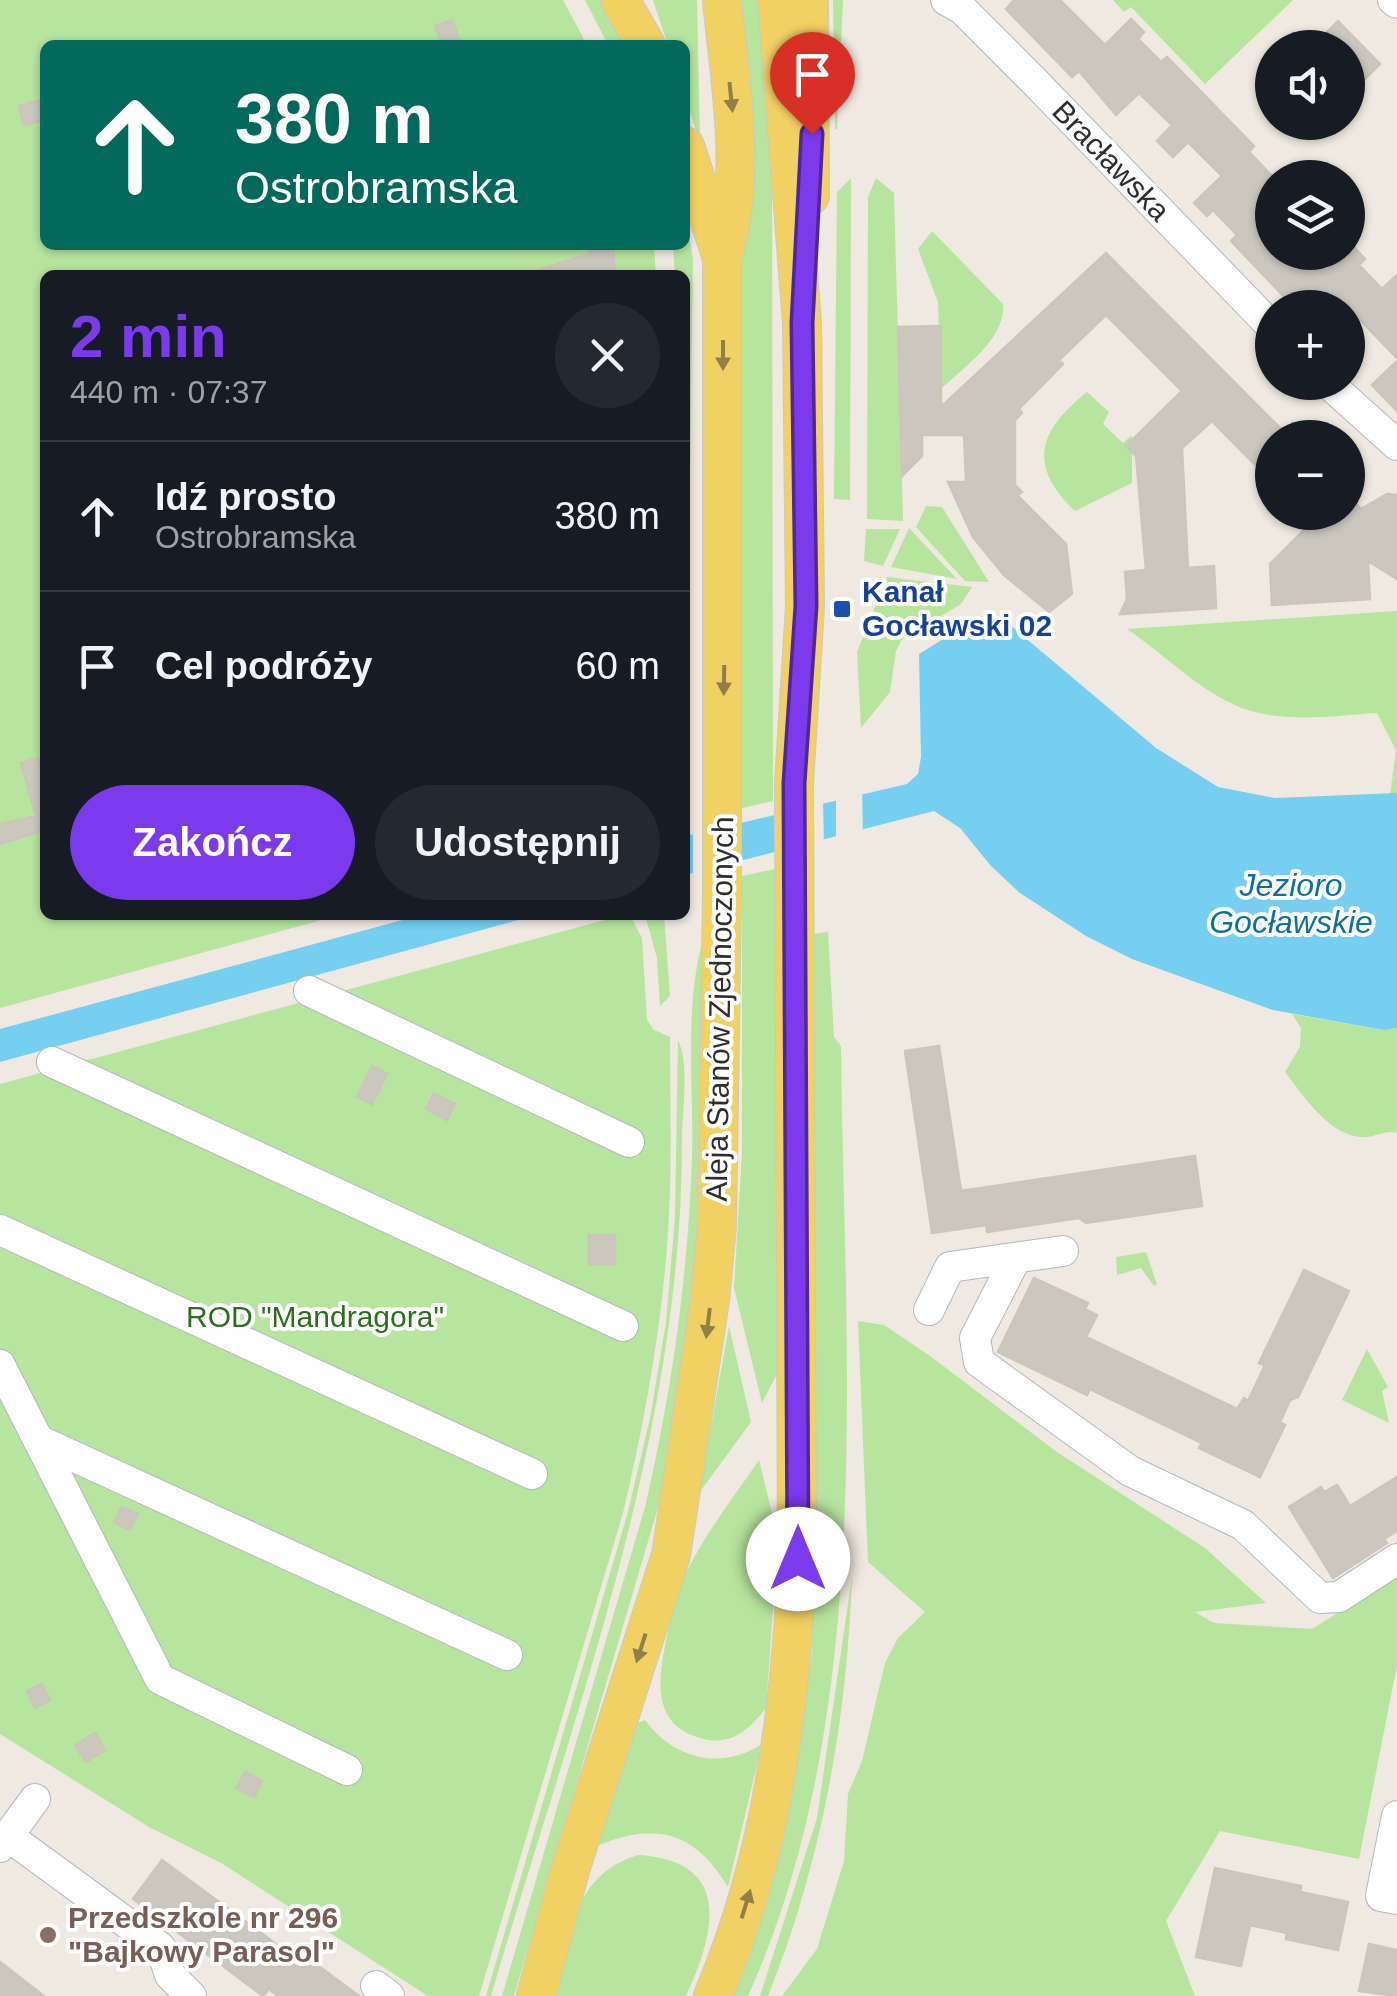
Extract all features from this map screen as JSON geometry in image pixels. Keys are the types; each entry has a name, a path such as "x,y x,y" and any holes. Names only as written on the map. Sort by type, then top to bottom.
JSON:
{"main road":[{"path":"620,0 646,40"},
{"path":"637,0 648,40"},
{"name":"Aleja Stanów Zjednoczonych","path":"536,1996 576,1851 671,1556 706,1338 717,1226 722,896 722,258 734,189 734,120 722,0"},
{"path":"713,1996 758,1863 780,1757 798,1559 794,783 806,606 802,323 777,0"},
{"path":"802,323 812,167 809,0"},
{"path":"690,161 722,258"}],"street":[{"name":"Bracławska","path":"946,0 962,10 1035,82 1255,309"},
{"path":"1347,400 1397,445"},
{"path":"309,991 629,1142"},
{"path":"52,1062 623,1326"},
{"path":"0,1230 532,1474"},
{"path":"929,1310 950,1267 1063,1251"},
{"path":"1016,1258 975,1338 979,1362 1064,1411 1130,1471 1243,1525 1320,1598 1339,1597 1397,1560"},
{"path":"0,1366 160,1678 347,1770"},
{"path":"38,1440 508,1655"},
{"path":"35,1799 4,1841 161,1948 170,1976 191,1996"},
{"path":"1397,1816 1380,1896 1397,1899"}],"green space":[{"path":"0,0 563,0 584,40 40,40 40,250 654,250 656,270 40,270 40,920 322,920 0,1008"},
{"path":"585,0 607,0 627,40 605,40"},
{"path":"653,0 697,0 700,142 690,112 690,40 666,40"},
{"path":"733,0 761,0 772,155 773,801 742,808 740,153"},
{"path":"833,0 843,0 837,129 835,129"},
{"path":"1113,0 1293,0 1262,30 1255,30 1255,36 1205,84 1131,7 1124,12"},
{"path":"851,178 850,500 834,499 837,192"},
{"path":"876,178 894,193 903,521 867,519 868,197"},
{"path":"932,231 1003,304 998,329 991,340 941,389 938,302 918,249"},
{"path":"690,240 693,259 690,475 690,270 675,270 673,250 690,250"},
{"path":"1087,392 1109,412 1103,424 1123,443 1132,435 1132,483 1075,511 1050,479 1045,449 1058,421"},
{"path":"926,506 942,507 989,582 965,581 916,527"},
{"path":"909,528 957,579 891,567"},
{"path":"866,529 900,529 883,566 864,561"},
{"path":"887,577 972,587 961,604 902,639 896,651 890,692 861,728 857,652"},
{"path":"1397,611 1397,793 1390,795 1396,750 1377,713 1289,717 1241,707 1206,689 1127,629"},
{"path":"775,869 777,1374 762,1403 734,1288 742,1153 742,876"},
{"name":"ROD \"Mandragora\"","path":"605,920 633,920 642,938 647,1020 654,1030 670,1037 669,1215 658,1328 623,1513 479,1996 428,1996 221,1863 149,1827 0,1734 0,1084"},
{"path":"646,920 664,920 670,996 660,1006 657,958"},
{"path":"828,932 834,1037 841,1046 846,1284 844,1529 835,1651 817,1770 789,1886 748,1996 730,1996 774,1871 790,1806 812,1651 812,934"},
{"path":"702,943 703,1109 696,1300 662,1494 514,1996 502,1996 645,1507 663,1420 687,1246 692,1157 691,1023"},
{"path":"1292,1014 1384,1030 1397,1028 1397,1133 1365,1137 1348,1134 1308,1102 1285,1072 1300,1047 1301,1028"},
{"path":"678,1040 685,1075 677,1248 664,1357 644,1465 588,1679 491,1996 486,1996 628,1512 650,1418 666,1322 675,1217"},
{"path":"1146,1252 1157,1284 1154,1286 1141,1268 1117,1275 1116,1257"},
{"path":"858,1321 884,1325 930,1356 1057,1452 1205,1548 1266,1603 1195,1612 1214,1623 1312,1629 1397,1576 1397,1665 1359,1859 1220,1831 1166,1921 1195,1996 782,1996 817,1949 844,1861 848,1794 862,1761 885,1663 898,1638 925,1612 868,1562"},
{"path":"729,1326 751,1422 699,1493"},
{"path":"1367,1349 1388,1387 1382,1391 1389,1423 1342,1400"},
{"path":"759,1460 778,1538 766,1708 735,1736 709,1740 690,1734 667,1714 662,1700 661,1669 674,1602 686,1574 715,1523"},
{"path":"852,1576 844,1684 817,1842 787,1945 768,1996 760,1996 817,1818"},
{"path":"645,1720 670,1744 699,1757 730,1757 762,1744 728,1887 702,1854 672,1836 638,1834 597,1846 633,1725"},
{"path":"638,1855 669,1860 690,1871 703,1886 709,1904 709,1925 686,1996 556,1996 571,1930 587,1893 616,1864"}],"water":[{"name":"Jezioro Gocławskie","path":"991,621 1009,624 1156,748 1218,787 1275,798 1397,793 1397,1028 1384,1030 1273,1010 1132,959 1086,936 1020,893 960,828 934,811 690,874 690,835 907,784 918,774 919,654 953,633"},
{"path":"403,920 518,920 0,1062 0,1029"}],"pier":[{"path":"862,790 863,836 836,843 836,796"},
{"path":"823,799 824,846 775,858 774,810"},
{"path":"742,817 742,866 693,878 693,829"}],"building":[{"path":"1014,0 1060,0 1105,45 1131,19 1144,32 1138,39 1161,62 1167,57 1254,146 1249,152 1257,160 1255,266 1231,241 1237,235 1213,210 1207,216 1194,203 1222,176 1188,142 1173,157 1157,141 1172,125 1139,93 1116,115 1079,71 1072,77 1006,9"},
{"path":"452,20 459,40 440,40 435,26"},
{"path":"1338,21 1347,30 1329,30"},
{"path":"1365,49 1380,64 1365,79"},
{"path":"39,100 40,121 24,125 19,106"},
{"path":"589,250 613,250 615,270 538,270 590,254"},
{"path":"1106,253 1272,420 1255,420 1255,465 1212,421 1182,448 1188,568 1214,566 1216,608 1120,614 1127,599 1125,572 1146,570 1136,456 1126,446 1182,391 1106,315 1059,360 1063,364 1019,409 1022,413 1015,420 1015,485 1022,492 1017,495 1066,544 1072,594 1049,612 1004,575 973,537 948,482 966,482 964,435 922,435 922,456 902,476 898,327 941,326 941,407"},
{"path":"1259,270 1364,270 1382,289 1397,275 1397,358 1365,325 1365,290 1278,290"},
{"path":"1397,361 1397,411 1372,385"},
{"path":"1387,494 1397,495 1397,579 1368,561 1370,599 1272,605 1270,564 1304,530 1365,530 1365,507"},
{"path":"38,758 40,765 40,832 0,844 0,824 36,816 21,763"},
{"path":"939,1046 961,1191 1195,1156 1202,1206 1086,1223 1079,1218 987,1232 986,1225 932,1233 905,1051"},
{"path":"372,1066 387,1074 372,1104 357,1097"},
{"path":"434,1093 455,1104 447,1120 426,1109"},
{"path":"589,1235 615,1235 615,1264 589,1264"},
{"path":"1304,1270 1349,1291 1298,1397 1290,1400 1280,1422 1285,1425 1260,1477 1199,1448 1202,1443 1090,1389 1087,1395 998,1352 1034,1278 1088,1303 1085,1309 1097,1315 1086,1337 1237,1409 1244,1398 1248,1401 1265,1365 1259,1363"},
{"path":"1397,1477 1397,1531 1384,1539 1387,1543 1333,1578 1289,1507 1321,1487 1324,1492 1337,1485 1350,1506"},
{"path":"122,1507 138,1514 130,1530 114,1522"},
{"path":"42,1684 50,1700 35,1708 27,1691"},
{"path":"95,1733 105,1750 86,1762 75,1745"},
{"path":"245,1772 262,1781 254,1797 236,1788"},
{"path":"162,1860 288,1953 293,1947 359,1996 278,1996 269,1989 263,1996 133,1899"},
{"path":"1215,1868 1301,1886 1300,1892 1348,1902 1338,1950 1286,1939 1287,1933 1250,1925 1241,1966 1196,1957"},
{"path":"1369,1944 1397,1950 1397,1996 1359,1991"},
{"path":"0,1962 44,1996 0,1996"}],"place":[{"name":"Kanał Gocławski 02","path":"842,609"},
{"name":"Przedszkole nr 296 \"Bajkowy Parasol\"","path":"48,1935"}],"route":[{"path":"798,1559 794,783 806,606 802,323 812,134"}]}
